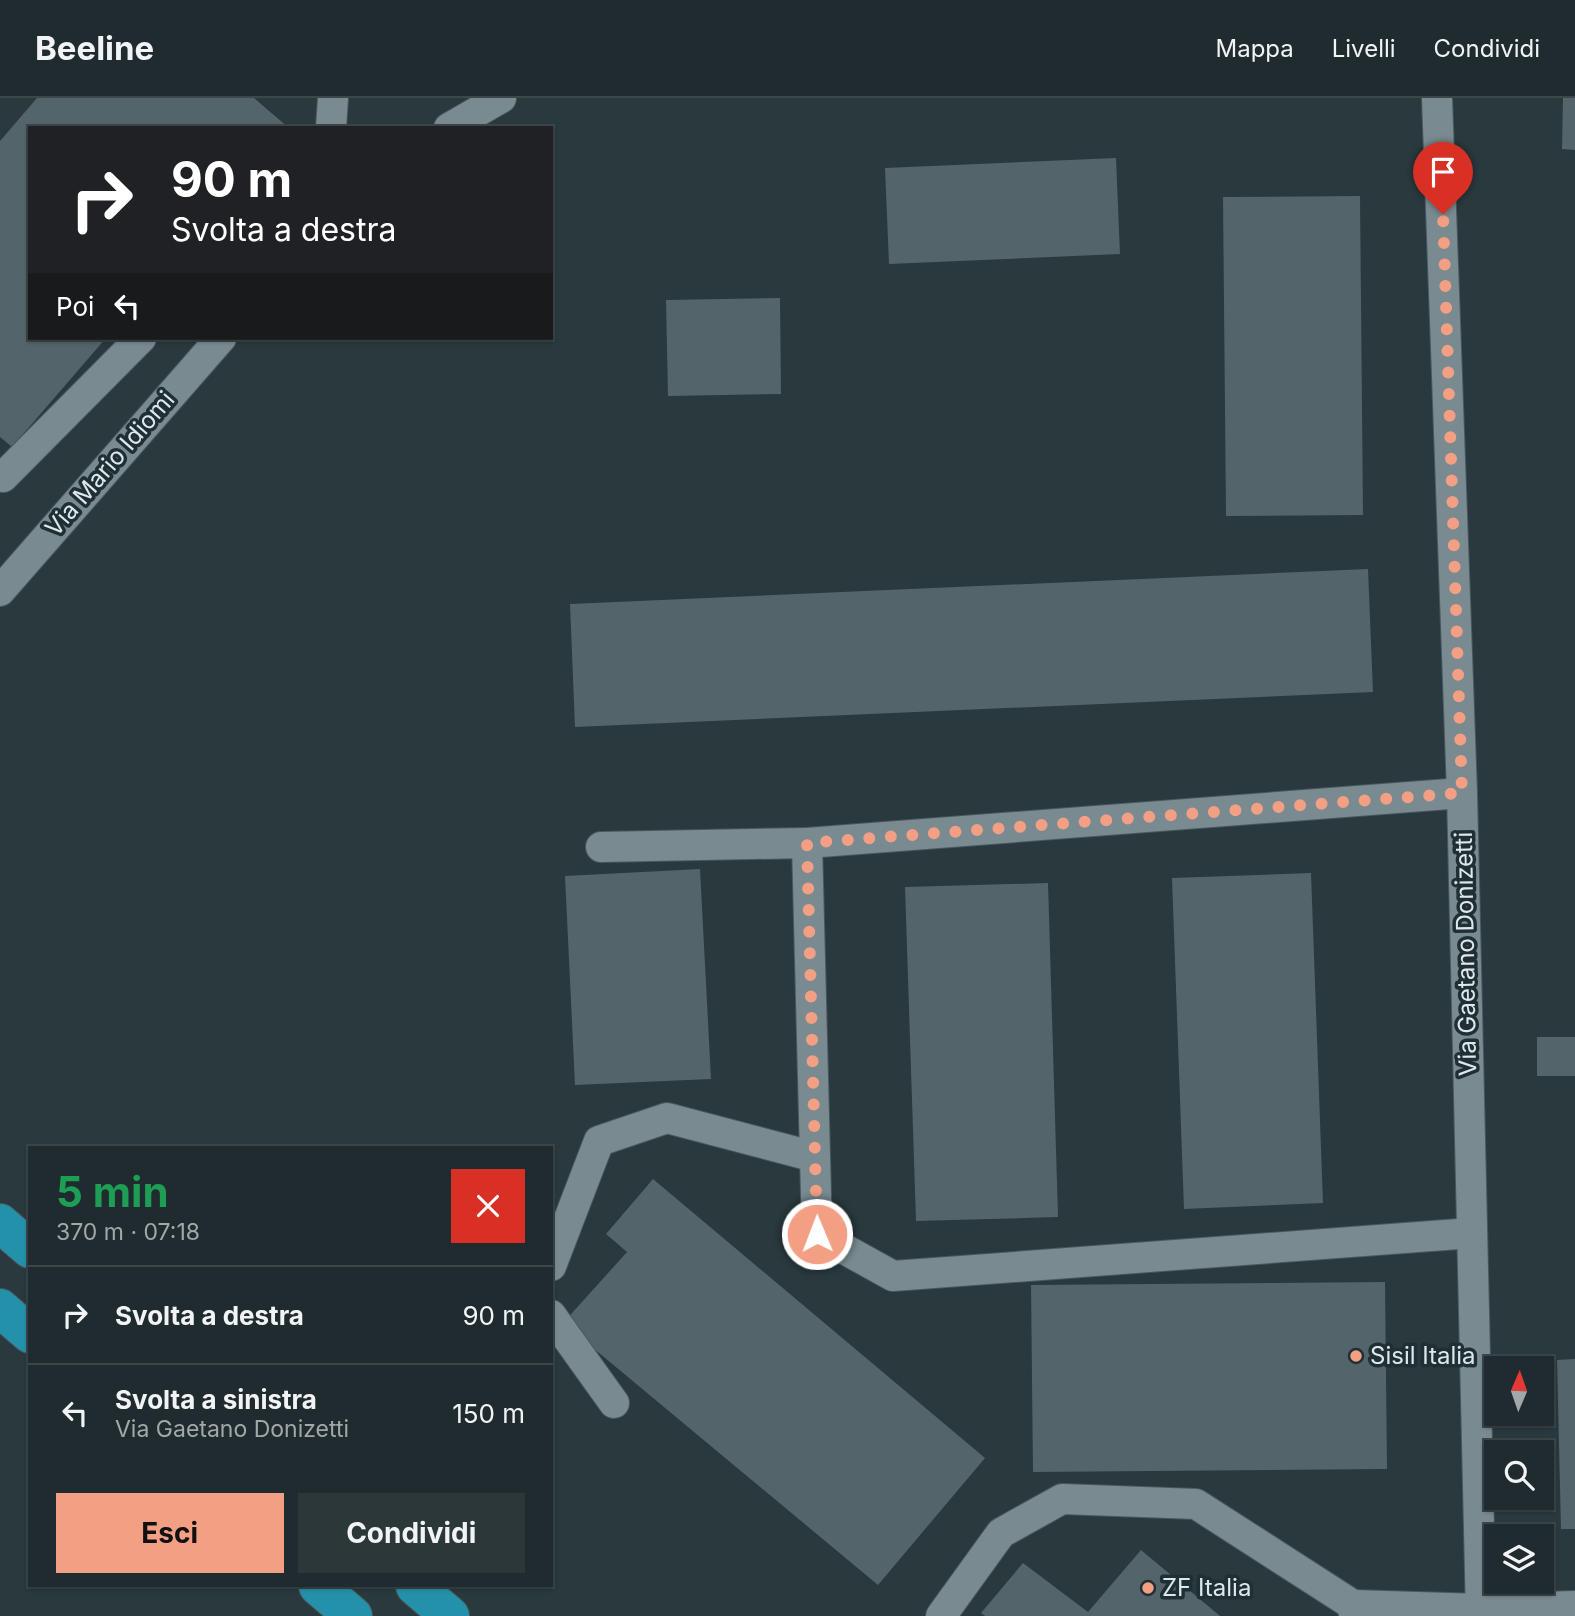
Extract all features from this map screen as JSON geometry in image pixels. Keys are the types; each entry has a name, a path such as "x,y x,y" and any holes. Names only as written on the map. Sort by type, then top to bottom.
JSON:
{"highway":[{"path":"0,1223 28,1247"},
{"path":"0,1308 28,1332"},
{"path":"319,1587 354,1616"},
{"path":"416,1587 450,1616"}],"street":[{"path":"331,126 333,98"},
{"path":"452,126 501,98"},
{"name":"Via Gaetano Donizetti","path":"1437,98 1462,793 1481,1612"},
{"name":"Via Gaetano Donizetti","path":"1440,131 1452,98"},
{"path":"0,475 3,477 139,340"},
{"name":"Via Mario Idiomi","path":"0,591 219,340"},
{"path":"601,847 807,843 1462,793"},
{"path":"807,843 817,1234 893,1276 1472,1233"},
{"path":"553,1261 599,1141 667,1118 815,1157"},
{"path":"553,1318 614,1403"},
{"path":"941,1616 1001,1533 1062,1499 1195,1504 1353,1611 1481,1612 1575,1605"}],"building":[{"path":"37,98 254,98 287,126 28,126 28,340 104,340 12,447 0,437 0,141"},
{"path":"1563,98 1575,98 1575,150 1562,149"},
{"path":"1116,158 1120,254 889,264 885,168"},
{"path":"1360,196 1363,515 1226,516 1223,197"},
{"path":"780,298 781,394 668,396 666,300"},
{"path":"1368,569 1373,692 575,727 570,604"},
{"path":"700,869 711,1079 575,1085 565,876"},
{"path":"1311,873 1323,1203 1184,1209 1172,878"},
{"path":"1048,883 1058,1217 916,1221 905,887"},
{"path":"1537,1037 1575,1037 1575,1076 1537,1076"},
{"path":"653,1179 985,1458 878,1585 563,1323 627,1252 606,1234"},
{"path":"1385,1282 1387,1469 1033,1472 1031,1285"},
{"path":"1575,1359 1575,1529 1561,1529 1557,1360"},
{"name":"ZF Italia","path":"1141,1550 1220,1616 985,1616 981,1613 1023,1563 1088,1612"}],"place":[{"name":"Sisil Italia","path":"1356,1356"},
{"name":"ZF Italia","path":"1148,1588"}],"route":[{"path":"817,1234 807,843 1462,793 1443,214"}]}
